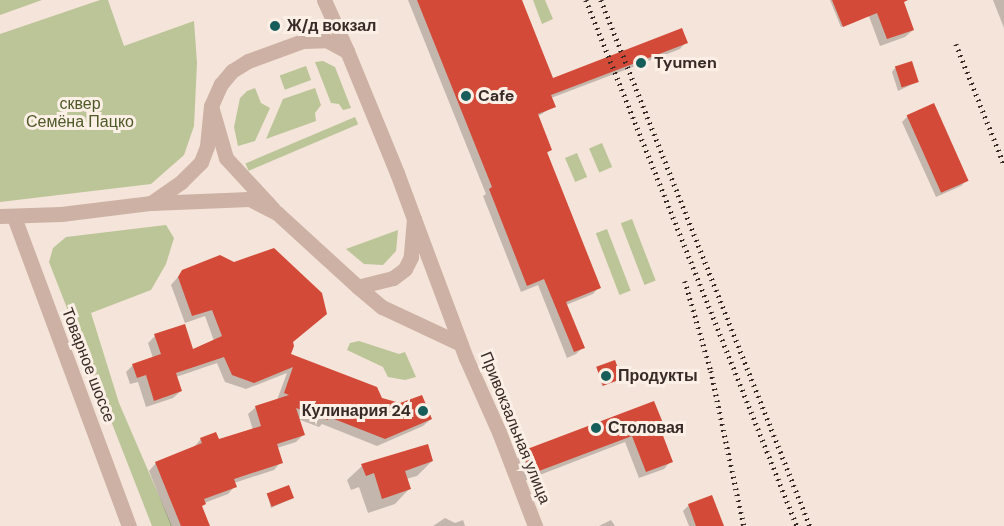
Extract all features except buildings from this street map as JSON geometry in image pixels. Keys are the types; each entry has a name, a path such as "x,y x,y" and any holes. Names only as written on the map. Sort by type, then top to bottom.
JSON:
{"street":[{"name":"Привокзальная улица","path":"324,0 347,51 461,344 499,432 535,526"},
{"path":"151,202 181,182 201,162 207,146 211,106 221,84 232,70 248,61 303,41 326,40 347,51"},
{"name":"Привокзальная улица","path":"211,106 226,158 277,213 382,307 461,344"},
{"name":"Привокзальная улица","path":"5,218 61,214 151,202 249,199 277,213"},
{"name":"Товарное шоссе","path":"5,218 129,526"},
{"name":"Привокзальная улица","path":"358,287 393,278 405,269 411,257 414,219"}],"green space":[{"path":"0,0 42,0 0,15"},
{"name":"сквер Семёна Пацко","path":"100,0 108,0 124,46 194,21 197,63 194,126 184,155 151,184 0,202 0,34"},
{"path":"533,0 545,0 553,19 542,24"},
{"path":"323,61 335,67 351,108 343,110 339,104 331,103 315,62"},
{"path":"306,66 311,80 285,90 280,76"},
{"path":"255,88 261,103 270,108 255,141 238,146 234,127 240,98 247,91"},
{"path":"315,88 321,105 315,113 316,121 266,139 283,99"},
{"path":"355,117 358,124 249,171 245,163"},
{"path":"602,143 612,167 599,172 589,148"},
{"path":"577,153 587,177 575,182 565,158"},
{"path":"632,219 656,281 644,285 621,223"},
{"path":"166,225 174,238 166,264 151,290 91,313 119,403 172,526 152,526 49,262 53,248 66,237"},
{"path":"607,229 631,291 619,295 596,233"},
{"path":"398,230 396,251 383,265 364,264 346,249"},
{"path":"359,341 399,354 405,352 416,377 405,380 388,377 383,367 347,350 350,343"}],"railway":[{"path":"586,0 797,526"},
{"path":"601,0 810,526"},
{"path":"956,44 1004,164"},
{"path":"685,281 711,371 744,526"}],"place":[{"name":"Ж/д вокзал","path":"275,26"},
{"name":"Tyumen","path":"641,63"},
{"name":"Cafe","path":"466,96"},
{"name":"Продукты","path":"606,376"},
{"name":"Кулинария 24","path":"423,411"},
{"name":"Столовая","path":"596,428"}]}
